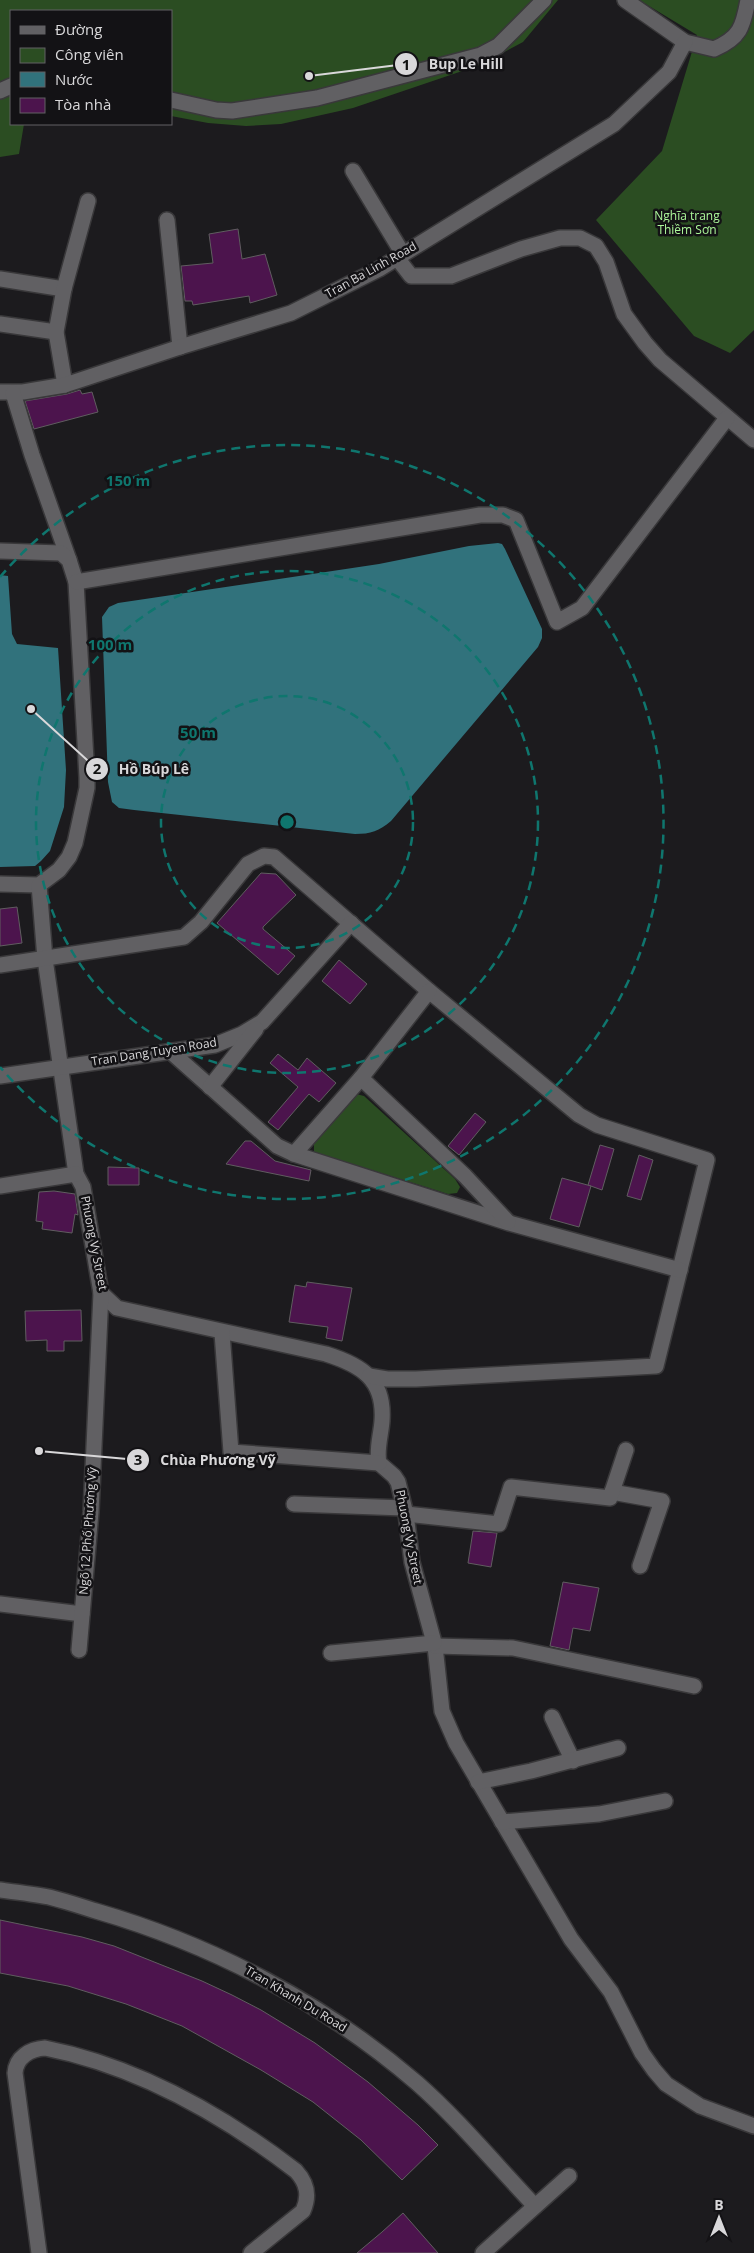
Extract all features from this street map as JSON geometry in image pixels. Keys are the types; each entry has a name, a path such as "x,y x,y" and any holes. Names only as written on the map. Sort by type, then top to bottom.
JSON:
{"street":[{"path":"172,100 216,110 232,111 317,98 481,55 498,46 544,0"},
{"path":"626,0 686,42 714,49 734,39 744,23 748,0"},
{"name":"Tran Ba Linh Road","path":"6,392 66,385 291,313 400,256 614,124 669,72 686,42"},
{"path":"353,171 411,276 451,276 521,249 560,238 580,238 596,246 606,262 624,314 644,343 660,360 754,440"},
{"path":"66,385 56,332 64,289 88,201"},
{"path":"167,220 180,347"},
{"path":"0,279 64,289"},
{"path":"0,324 56,332"},
{"path":"0,884 39,885 59,870 69,857 75,843 87,788 76,582 32,456 6,392"},
{"path":"76,582 480,515 503,515 516,520 557,622 582,608 728,418"},
{"path":"0,551 58,552 69,560"},
{"path":"0,965 184,937 201,922 248,864 264,856 274,857 429,991 579,1115 597,1125 707,1160 656,1366 416,1379 387,1379 370,1376"},
{"name":"Phuong Vy Street","path":"39,885 45,959 62,1066 76,1174 83,1187 101,1292 117,1308 222,1333 332,1356 363,1369 370,1376"},
{"name":"Tran Dang Tuyen Road","path":"0,1076 215,1045 242,1034 262,1022 351,923"},
{"path":"294,1154 361,1078 429,991"},
{"path":"210,1087 262,1022"},
{"path":"170,1052 278,1146 294,1154 509,1223 680,1270"},
{"path":"361,1078 465,1176 509,1223"},
{"path":"0,1186 76,1174"},
{"name":"Ngõ 12 Phố Phương Vỹ","path":"78,1650 91,1512 101,1292"},
{"path":"222,1333 231,1452 379,1464 377,1457 382,1420 381,1404 370,1376"},
{"path":"294,1504 405,1511 499,1524 510,1487 610,1498 626,1450"},
{"name":"Phuong Vy Street","path":"379,1464 394,1476 398,1482 405,1511 412,1562 434,1645 442,1712 456,1743 478,1782 571,1939 611,1992 642,2053 666,2084 700,2106 754,2126"},
{"path":"612,1492 662,1501 640,1566"},
{"path":"0,1604 82,1614"},
{"path":"331,1653 434,1645 513,1648 694,1686"},
{"path":"552,1717 573,1761"},
{"path":"478,1782 573,1761 618,1748"},
{"path":"502,1822 599,1814 665,1801"},
{"name":"Tran Khanh Du Road","path":"0,1890 49,1897 133,1922 174,1936 260,1975 357,2037 418,2084 534,2206"},
{"path":"39,2253 15,2073 15,2067 25,2054 38,2048 45,2048 90,2060 169,2092 226,2123 296,2171 306,2184 307,2198 303,2211 251,2253"},
{"path":"483,2253 570,2176"}],"green space":[{"path":"0,0 558,0 523,42 480,65 353,108 281,124 246,126 208,123 172,116 172,10 10,10 10,125 24,125 19,154 0,157"},
{"name":"Nghĩa trang Thiềm Sơn","path":"639,0 754,0 754,330 730,353 694,336 596,220 662,151 697,35"},
{"path":"356,1094 364,1096 455,1179 460,1187 457,1193 448,1194 314,1152 314,1143"}],"water":[{"path":"502,544 505,549 542,629 542,638 538,647 391,821 383,827 370,833 355,834 134,810 119,808 112,802 108,782 102,617 109,607 118,603 379,564 469,546"},
{"path":"0,575 8,576 12,634 17,644 58,648 66,770 64,807 50,851 35,866 0,867"}],"building":[{"path":"238,229 242,259 265,254 277,295 250,303 249,296 193,305 192,301 185,301 181,266 213,263 209,234"},
{"path":"80,390 82,394 92,392 98,412 34,429 25,401"},
{"path":"261,873 276,874 296,895 263,927 295,956 278,975 217,923"},
{"path":"17,907 22,943 0,946 0,909"},
{"path":"339,960 367,984 350,1004 322,981"},
{"path":"278,1054 298,1070 307,1058 336,1083 319,1102 309,1094 278,1130 268,1122 298,1087 270,1063"},
{"path":"475,1113 486,1122 459,1155 448,1146"},
{"path":"245,1141 251,1141 275,1161 311,1170 309,1181 226,1164"},
{"path":"600,1145 614,1149 602,1190 588,1185"},
{"path":"639,1155 653,1160 641,1200 627,1196"},
{"path":"108,1167 139,1168 139,1185 108,1185"},
{"path":"562,1178 591,1186 579,1227 550,1219"},
{"path":"54,1191 75,1194 78,1215 75,1214 72,1233 42,1229 43,1222 36,1221 39,1192"},
{"path":"307,1282 352,1288 342,1341 326,1338 328,1327 289,1322 295,1285 306,1287"},
{"path":"81,1310 82,1341 64,1341 64,1351 47,1351 47,1340 26,1341 25,1311"},
{"path":"473,1531 497,1533 491,1567 468,1563"},
{"path":"563,1582 599,1588 590,1631 573,1628 569,1650 550,1646"},
{"path":"0,1920 82,1937 114,1946 232,1995 261,2010 315,2043 368,2082 438,2145 402,2180 361,2140 313,2102 261,2070 182,2026 126,2004 68,1986 0,1973"},
{"path":"403,2213 438,2253 357,2253 382,2232"}],"place":[{"name":"Bup Le Hill","path":"309,76"},
{"name":"Hồ Búp Lê","path":"31,709"},
{"name":"Chùa Phương Vỹ","path":"39,1451"}]}
